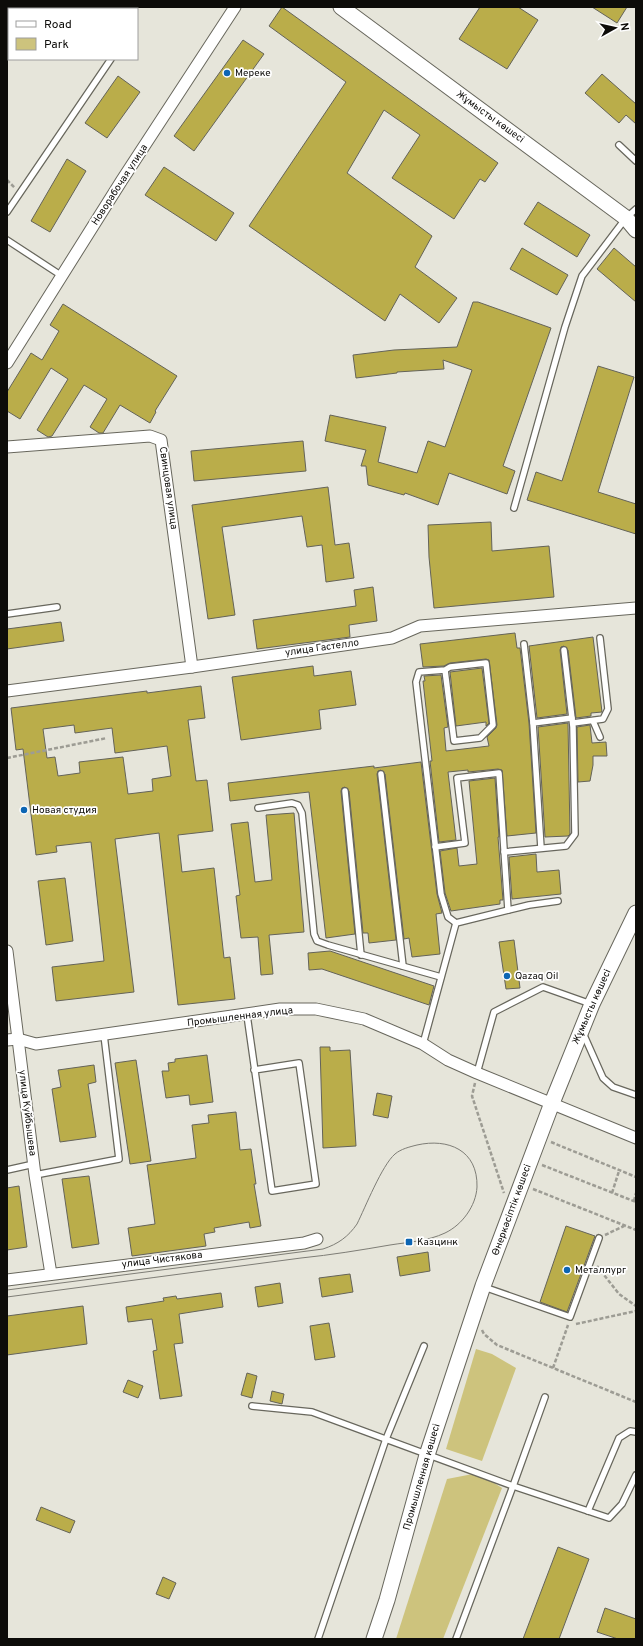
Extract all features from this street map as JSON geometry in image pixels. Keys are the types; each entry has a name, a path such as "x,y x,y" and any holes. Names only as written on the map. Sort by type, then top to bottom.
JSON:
{"main road":[{"name":"Жұмысты көшесі","path":"341,7 631,214 636,230"},
{"name":"Жұмысты көшесі","path":"552,1103 592,1004 636,913"},
{"name":"Өнеркәсіптік көшесі","path":"474,1316 483,1286 552,1103"},
{"name":"Промышленная көшесі","path":"374,1639 387,1600 427,1455 474,1316"}],"street":[{"name":"Новорабочая улица","path":"7,363 122,180 235,7"},
{"name":"Свинцовая улица","path":"7,447 150,436 161,440 192,667"},
{"name":"улица Гастелло","path":"7,691 192,667 392,638 420,626 636,608"},
{"name":"улица Куйбышева","path":"7,952 12,1040 51,1274"},
{"name":"Промышленная улица","path":"12,1040 36,1044 247,1015 280,1009 316,1009 364,1019 422,1044 448,1060 477,1073 636,1138"},
{"name":"улица Чистякова","path":"7,1280 304,1243 317,1239"}],"lane":[{"path":"7,212 110,60"},
{"path":"619,145 636,161"},
{"path":"514,508 564,327 582,276 631,214"},
{"path":"7,240 62,276"},
{"path":"7,614 57,607"},
{"path":"533,723 593,721 604,719 608,708 600,638"},
{"path":"524,644 533,723 541,848"},
{"path":"504,852 566,846 575,834 573,721 564,650"},
{"path":"446,670 454,741 480,738 493,725 486,663 450,667 446,670 419,672 416,682 435,847 441,894 448,918 456,923 529,905 558,901"},
{"path":"593,721 600,737"},
{"path":"435,847 465,844 457,778 499,773 508,910"},
{"path":"381,774 403,966"},
{"path":"345,791 361,955"},
{"path":"258,808 292,802 298,805 302,813 314,934 317,941 328,946 441,977"},
{"path":"422,1044 456,923"},
{"path":"477,1073 494,1012 543,987 592,1004"},
{"path":"247,1015 254,1070 272,1191 316,1184 299,1064 254,1070"},
{"path":"582,1029 603,1078 613,1087 636,1095"},
{"path":"7,1170 34,1169 120,1159 104,1035"},
{"path":"483,1286 570,1317 599,1238"},
{"path":"318,1639 386,1439 424,1346"},
{"path":"456,1639 514,1486 545,1397"},
{"path":"252,1406 312,1412 427,1455 609,1518 622,1504 636,1475"},
{"path":"588,1511 619,1438 630,1430 636,1432"}],"path":[{"path":"7,758 107,738"},
{"path":"477,1073 472,1096 511,1213"},
{"path":"539,1138 636,1177"},
{"path":"530,1161 635,1202 636,1193"},
{"path":"612,1193 619,1170"},
{"path":"522,1184 636,1230"},
{"path":"599,1238 625,1226"},
{"path":"591,1259 619,1294 636,1306"},
{"path":"567,1326 636,1311"},
{"path":"474,1316 484,1334 498,1345 636,1402"},
{"path":"553,1368 570,1317"}],"green space":[{"path":"476,1349 492,1354 516,1368 482,1461 446,1449"},
{"path":"478,1473 502,1488 443,1639 396,1639 447,1479"}],"building":[{"path":"282,7 498,163 485,182 480,179 454,219 392,178 420,135 384,110 347,173 432,236 415,267 457,298 439,323 400,294 385,321 249,226 346,82 269,26"},
{"path":"480,7 518,7 538,20 507,69 459,39"},
{"path":"592,7 627,7 617,23"},
{"path":"243,40 264,54 194,151 174,136"},
{"path":"602,74 636,104 636,124 626,115 619,123 585,93"},
{"path":"118,76 140,92 107,138 85,123"},
{"path":"67,159 86,171 50,232 31,221"},
{"path":"164,167 234,213 216,241 145,195"},
{"path":"538,202 590,235 577,257 524,224"},
{"path":"522,248 568,275 557,295 510,269"},
{"path":"614,248 636,267 636,302 597,269"},
{"path":"473,302 478,302 551,328 503,466 515,471 507,494 449,473 438,505 405,493 404,495 368,485 366,466 361,466 366,450 325,441 330,415 386,427 378,462 417,473 428,441 445,447 472,370 443,360 444,369 397,372 356,378 353,355 394,350 457,347"},
{"path":"63,304 177,376 155,411 156,412 150,423 120,405 103,433 99,433 90,427 107,399 84,385 52,436 48,437 37,430 68,379 51,368 20,419 7,411 7,392 31,353 42,360 59,331 50,325"},
{"path":"598,366 634,377 598,492 636,504 636,534 527,500 536,472 562,481"},
{"path":"303,441 306,471 194,481 191,451"},
{"path":"328,487 335,545 349,543 354,578 326,582 322,545 307,547 302,516 222,527 235,615 208,619 192,505"},
{"path":"491,522 492,551 549,546 554,597 434,608 429,557 428,525"},
{"path":"373,587 377,621 349,625 350,637 257,649 253,620 356,606 354,590"},
{"path":"61,622 64,641 7,649 7,629"},
{"path":"515,633 517,648 520,648 529,723 536,833 507,836 502,770 498,769 468,772 468,770 448,772 456,840 439,842 430,761 432,761 423,681 425,681 424,676 441,675 448,727 444,728 446,751 489,746 487,737 497,725 489,660 486,659 450,663 444,666 423,667 420,644"},
{"path":"593,637 602,712 591,713 591,716 576,718 568,650 564,646 561,647 560,650 567,714 537,718 529,646"},
{"path":"313,666 314,676 351,671 356,705 319,710 321,729 241,740 232,677"},
{"path":"482,668 489,723 486,726 486,722 456,726 450,672"},
{"path":"201,686 205,718 188,720 196,781 207,780 213,831 178,835 182,872 214,868 224,958 230,957 235,999 178,1005 159,833 115,839 134,992 56,1001 52,967 104,961 91,842 56,846 57,852 36,855 23,749 16,750 11,708 147,691 147,693","holes":["74,725 75,733 112,728 115,753 167,746 171,776 152,779 153,791 128,794 123,757 79,762 80,773 58,776 55,757 47,758 43,729"]},
{"path":"568,723 570,834 568,836 545,837 538,727"},
{"path":"590,725 592,743 606,742 607,756 593,756 590,781 578,782 577,727"},
{"path":"421,762 437,894 442,913 436,914 440,954 412,957 409,938 404,939 385,774 381,770 378,771 377,774 396,940 369,943 368,933 363,933 349,791 345,787 342,788 341,791 355,934 326,938 309,792 230,801 228,783"},
{"path":"495,778 503,900 500,900 500,904 451,911 445,893 440,851 457,848 459,866 477,864 469,781"},
{"path":"294,813 304,932 269,935 273,974 261,975 258,937 241,938 236,896 240,895 231,824 248,822 255,882 272,880 266,815"},
{"path":"536,854 537,872 559,870 561,894 512,899 509,857"},
{"path":"65,878 73,941 46,945 38,881"},
{"path":"514,940 520,988 506,989 499,942"},
{"path":"330,951 434,986 429,1005 322,969 309,970 308,953"},
{"path":"320,1047 330,1047 330,1051 350,1050 356,1146 323,1148"},
{"path":"207,1055 213,1102 190,1105 189,1095 166,1098 162,1071 169,1071 168,1063 175,1062 175,1059"},
{"path":"136,1060 151,1161 130,1164 115,1063"},
{"path":"94,1065 96,1082 88,1084 96,1137 60,1142 52,1089 61,1087 58,1070"},
{"path":"377,1093 392,1096 388,1118 373,1115"},
{"path":"236,1112 240,1150 251,1149 256,1184 254,1184 261,1226 250,1228 249,1222 214,1228 215,1232 204,1234 206,1246 132,1256 128,1228 155,1224 147,1165 196,1158 192,1125 209,1123 208,1115"},
{"path":"89,1176 99,1244 72,1248 62,1179"},
{"path":"19,1186 27,1247 7,1250 7,1188"},
{"name":"Металлург","path":"566,1226 595,1236 567,1312 540,1302"},
{"path":"428,1252 430,1271 400,1276 397,1257"},
{"path":"350,1274 353,1292 322,1297 319,1278"},
{"path":"280,1283 283,1303 258,1307 255,1287"},
{"path":"221,1293 223,1307 179,1314 183,1343 174,1344 182,1396 160,1399 153,1351 157,1350 152,1319 128,1322 126,1307 164,1301 163,1298 176,1296 177,1299"},
{"path":"83,1306 87,1344 7,1355 7,1316"},
{"path":"329,1323 335,1357 315,1360 310,1326"},
{"path":"247,1373 257,1376 252,1398 241,1395"},
{"path":"128,1380 143,1386 138,1398 123,1392"},
{"path":"272,1391 284,1394 282,1404 270,1401"},
{"path":"41,1507 75,1521 70,1533 36,1520"},
{"path":"558,1547 589,1559 559,1639 523,1639"},
{"path":"163,1577 176,1583 169,1599 156,1594"},
{"path":"605,1608 636,1619 636,1639 618,1639 597,1632"}],"tram line":[{"path":"7,1290 323,1249 342,1240 354,1229 385,1167 395,1154 408,1147 429,1143 450,1145 467,1156 476,1174 476,1194 467,1214 451,1230 432,1238 335,1254 7,1297"}],"place":[{"name":"Мереке","path":"227,73"},
{"name":"Новая студия","path":"24,810"},
{"name":"Qazaq Oil","path":"507,976"},
{"name":"Казцинк","path":"409,1242"},
{"name":"Металлург","path":"567,1270"}]}
